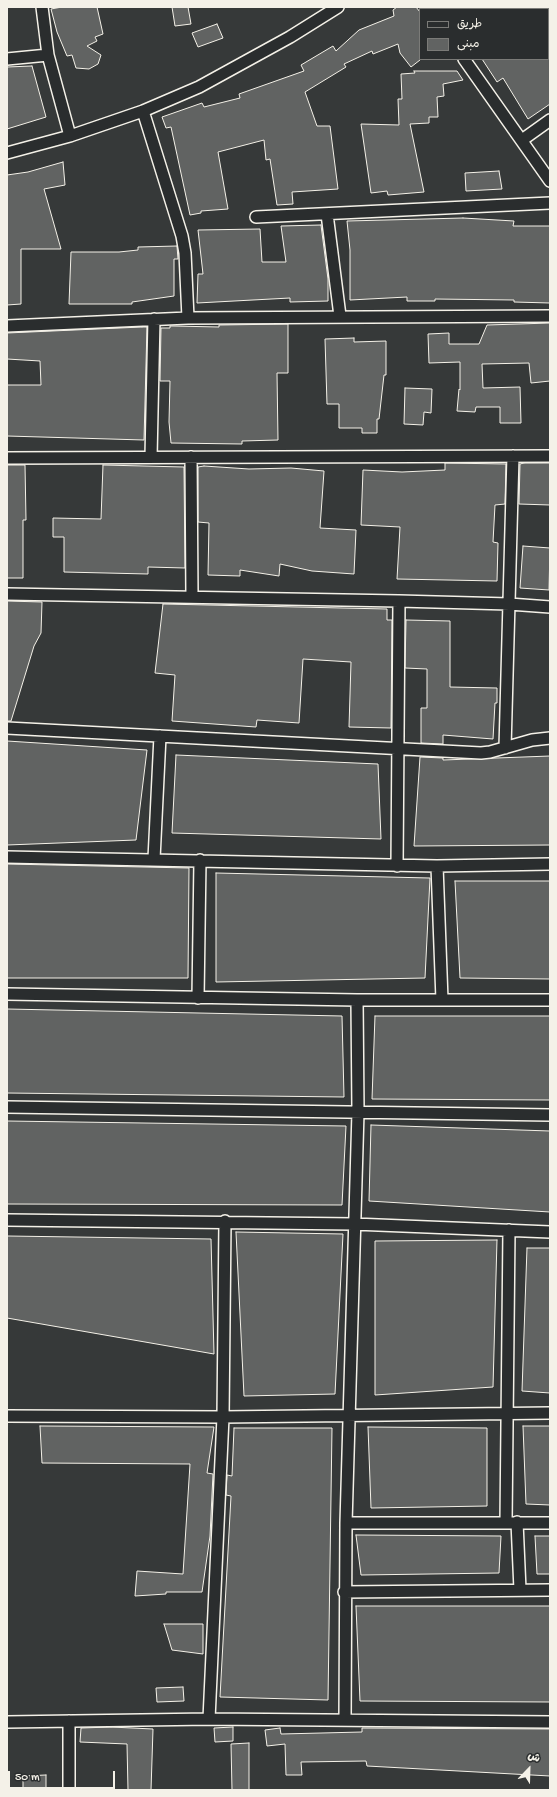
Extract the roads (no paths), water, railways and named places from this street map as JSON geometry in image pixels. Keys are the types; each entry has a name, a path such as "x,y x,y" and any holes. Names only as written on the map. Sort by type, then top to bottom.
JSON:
{"street":[{"path":"42,7 48,55 70,136"},
{"path":"7,153 70,136 143,112 199,87 290,38 338,7"},
{"path":"7,59 48,55"},
{"path":"465,60 550,180"},
{"path":"143,112 182,236 185,253 188,318"},
{"path":"522,140 550,120"},
{"path":"256,217 550,203"},
{"path":"327,214 340,316"},
{"path":"7,326 188,318 550,316"},
{"path":"151,457 154,319"},
{"path":"505,748 513,456"},
{"path":"7,458 550,456"},
{"path":"191,457 192,597"},
{"path":"7,594 398,601 509,604 550,607"},
{"path":"397,866 398,601"},
{"path":"7,728 481,753 532,740 550,738"},
{"path":"154,859 160,736"},
{"path":"7,857 200,860 397,866 550,864"},
{"path":"198,998 200,860"},
{"path":"437,866 442,1000"},
{"path":"7,994 356,1000 550,1000"},
{"path":"344,1720 344,1592 358,1112 356,1000"},
{"path":"7,1107 550,1115"},
{"path":"7,1220 225,1221 354,1224 550,1232"},
{"path":"208,1719 223,1416 225,1221"},
{"path":"509,1230 506,1413 512,1522 520,1590"},
{"path":"7,1416 550,1413"},
{"path":"346,1523 550,1523"},
{"path":"344,1592 550,1590"},
{"path":"7,1722 208,1719 550,1722"},
{"path":"69,1721 69,1790"}]}
